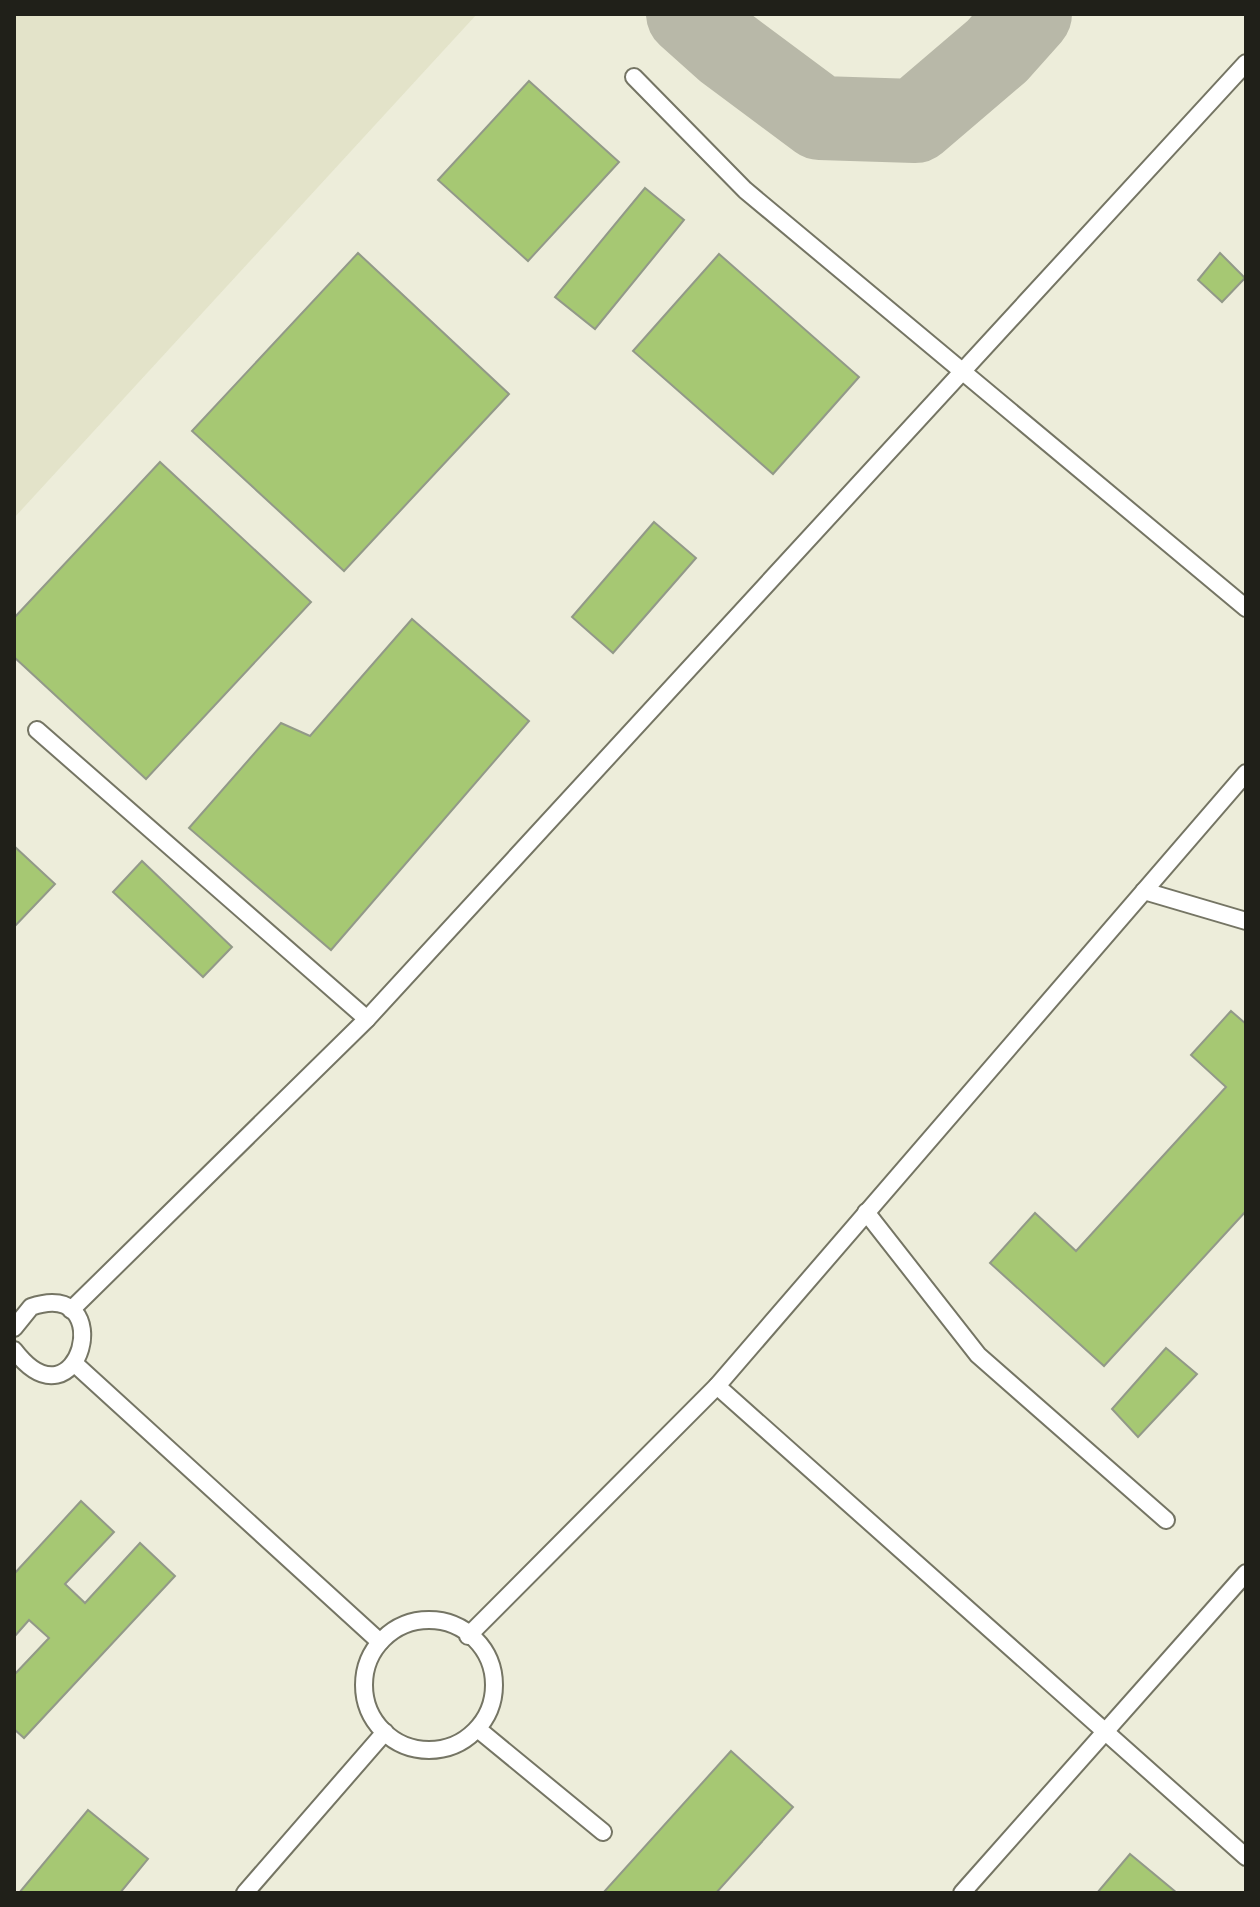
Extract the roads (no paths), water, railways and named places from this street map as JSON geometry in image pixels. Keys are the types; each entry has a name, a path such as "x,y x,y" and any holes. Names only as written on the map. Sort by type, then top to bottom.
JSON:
{"lane":[{"path":"71,1310 367,1019 1246,63"},
{"path":"634,77 745,190 1246,608"},
{"path":"37,730 367,1019"},
{"path":"468,1636 717,1386 1246,773"},
{"path":"1144,891 1246,921"},
{"path":"866,1212 978,1355 1166,1520"},
{"path":"16,1359 28,1368 50,1374 61,1372 74,1363 83,1347 84,1335 71,1310 56,1303 31,1307 17,1317"},
{"path":"74,1363 380,1642"},
{"path":"717,1386 1246,1857"},
{"path":"962,1893 1246,1573"},
{"path":"430,1619 451,1623 468,1636 484,1649 493,1669 494,1691 479,1730 459,1743 439,1749 417,1749 396,1741 368,1709 364,1688 366,1667 380,1642 408,1622 430,1619"},
{"path":"479,1730 603,1832"},
{"path":"245,1893 385,1732"}]}
